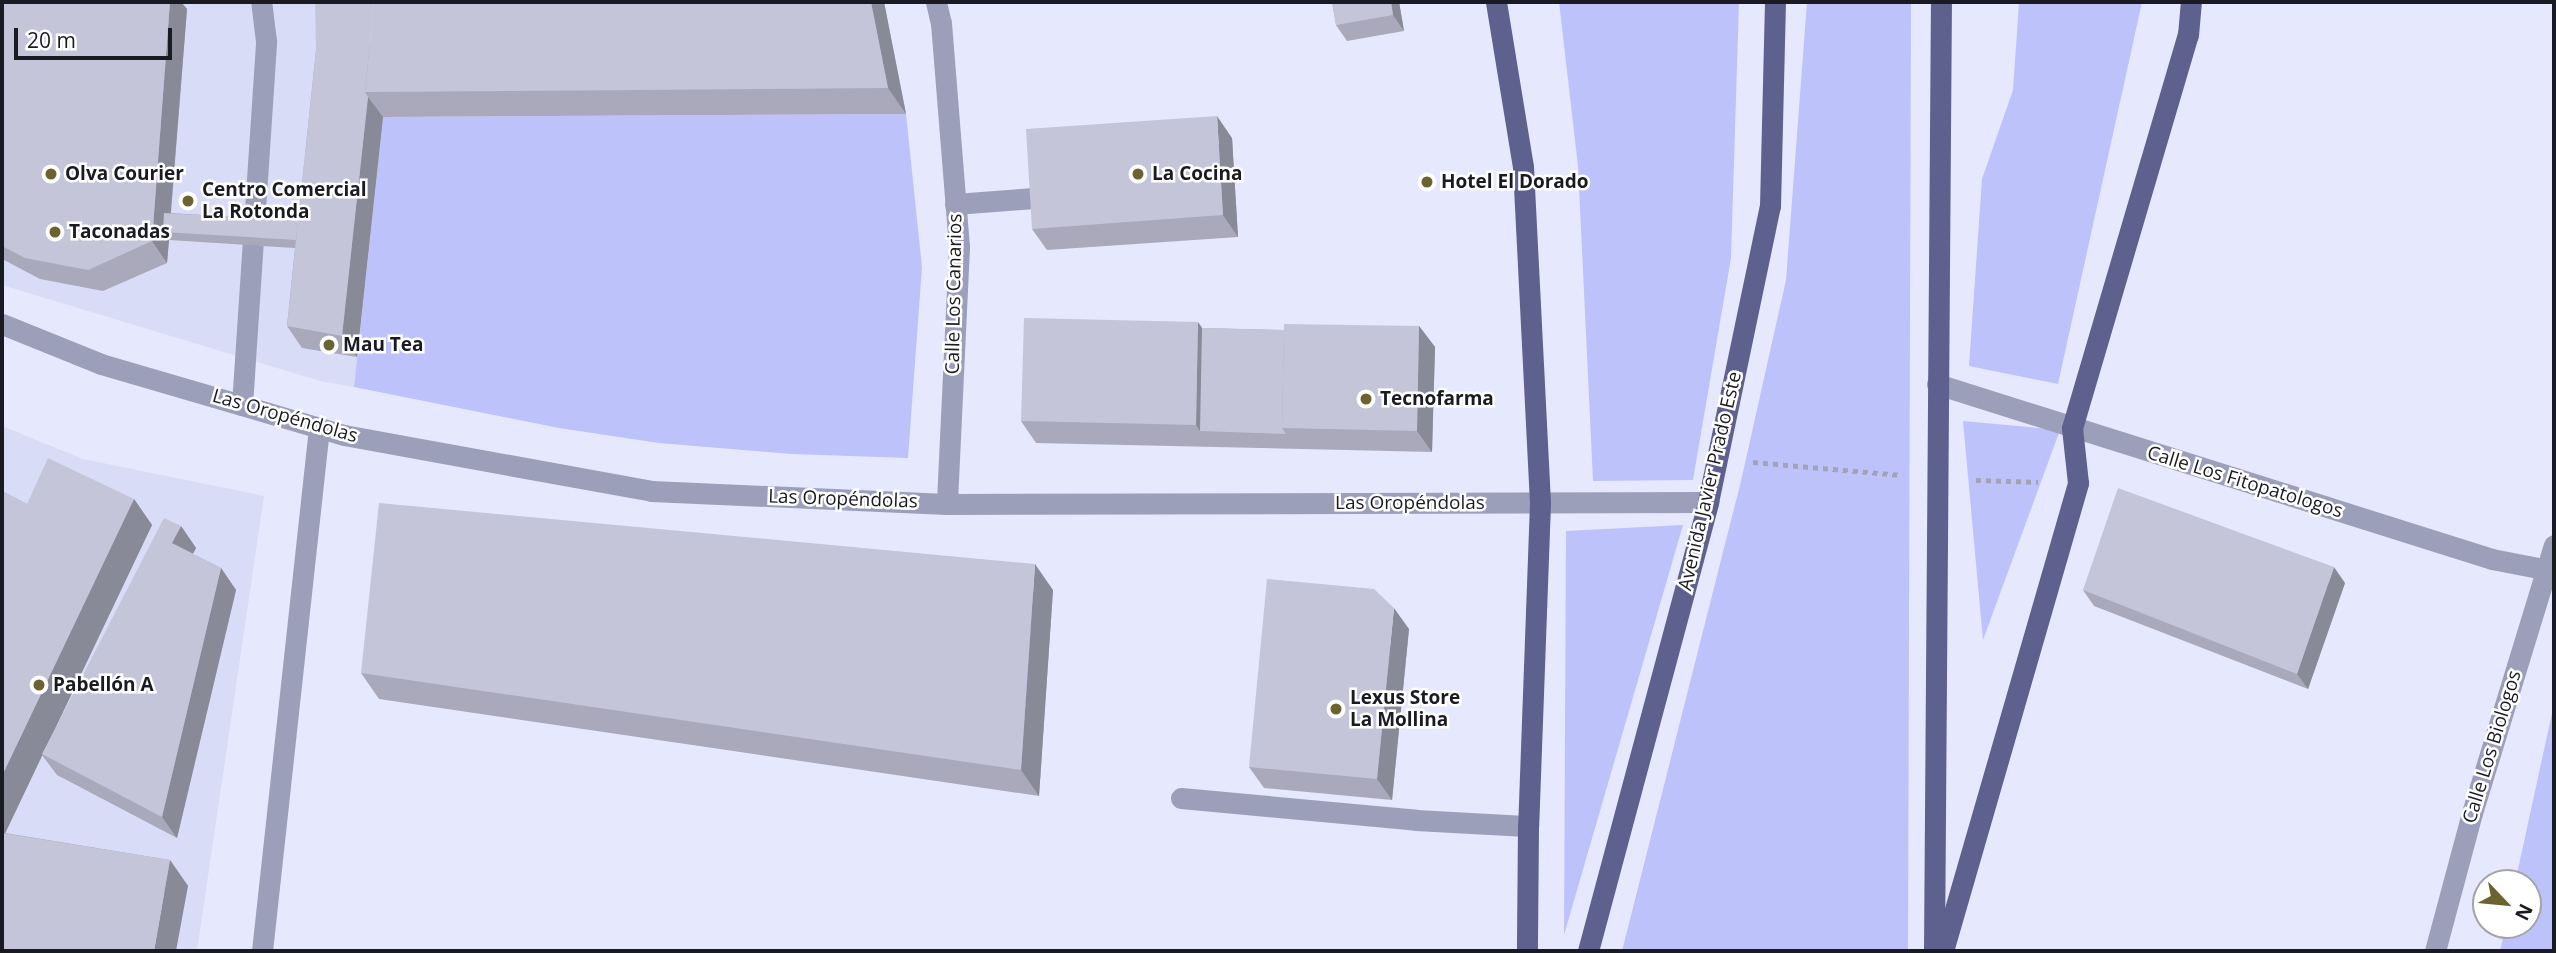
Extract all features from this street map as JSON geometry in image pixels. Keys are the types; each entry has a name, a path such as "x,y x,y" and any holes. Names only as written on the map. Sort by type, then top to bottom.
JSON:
{"main road":[{"path":"1496,2 1524,167 1540,503 1528,826 1527,951"},
{"name":"Avenida Javier Prado Este","path":"1588,951 1708,502 1770,206 1775,2"},
{"path":"1934,951 1941,2"},
{"path":"1943,951 2078,483 2072,428 2188,35 2191,2"}],"street":[{"path":"242,405 267,41 261,2"},
{"name":"Calle Los Canarios","path":"936,2 941,23 959,247 947,504"},
{"path":"955,204 1084,194"},
{"name":"Las Oropéndolas","path":"2,324 101,364 344,435 651,491 947,504 1708,502"},
{"name":"Calle Los Fitopatologos","path":"1937,384 2492,559 2550,570"},
{"path":"262,951 319,428"},
{"name":"Calle Los Biologos","path":"2435,951 2472,813 2550,570 2554,545"},
{"path":"1181,798 1416,820 1528,826"}],"shaded area":[{"name":"Centro Comercial La Rotonda","path":"2,2 396,2 354,387 320,381 2,285"},
{"path":"1559,2 1739,2 1731,258 1693,480 1593,481 1578,166"},
{"path":"1807,2 1911,2 1908,951 1622,951 1741,481 1786,280"},
{"path":"2019,2 2142,2 2058,384 1969,366 1982,179 2013,90"},
{"path":"906,114 922,267 908,458 792,454 659,443 559,428 354,387 383,117"},
{"path":"1963,421 2060,430 1983,640"},
{"path":"2,426 83,459 264,496 197,951 2,951"},
{"path":"1683,525 1564,935 1566,531"},
{"path":"2554,704 2554,951 2500,951 2503,939 2542,939 2542,869 2518,869"}],"building":[{"path":"2,2 170,2 152,241 88,270 25,258 2,246"},
{"path":"315,2 374,2 365,92 368,97 342,336 287,326 316,50"},
{"path":"374,2 871,2 888,88 365,92"},
{"path":"1332,2 1391,2 1393,15 1336,25"},
{"name":"La Cocina","path":"1217,116 1223,215 1032,229 1026,129"},
{"path":"164,213 298,221 296,240 163,232"},
{"path":"1024,318 1198,322 1196,425 1021,421"},
{"name":"Tecnofarma","path":"1284,324 1419,326 1417,431 1282,428"},
{"path":"1202,328 1284,330 1282,428 1286,434 1200,431"},
{"name":"Pabellón A","path":"48,458 134,499 2,776 2,491 27,504"},
{"path":"2118,488 2334,567 2297,674 2083,590"},
{"path":"379,503 1035,564 1021,770 361,673"},
{"path":"164,518 181,526 172,543 221,568 162,817 42,754"},
{"name":"Lexus Store La Mollina","path":"1267,579 1374,589 1394,608 1377,779 1249,767"},
{"path":"2,833 170,860 154,951 2,951"}],"place":[{"name":"Olva Courier","path":"51,174"},
{"name":"La Cocina","path":"1138,174"},
{"name":"Hotel El Dorado","path":"1427,182"},
{"name":"Centro Comercial La Rotonda","path":"188,201"},
{"name":"Taconadas","path":"55,232"},
{"name":"Mau Tea","path":"329,345"},
{"name":"Tecnofarma","path":"1366,399"},
{"name":"Pabellón A","path":"39,685"},
{"name":"Lexus Store La Mollina","path":"1336,709"}]}
